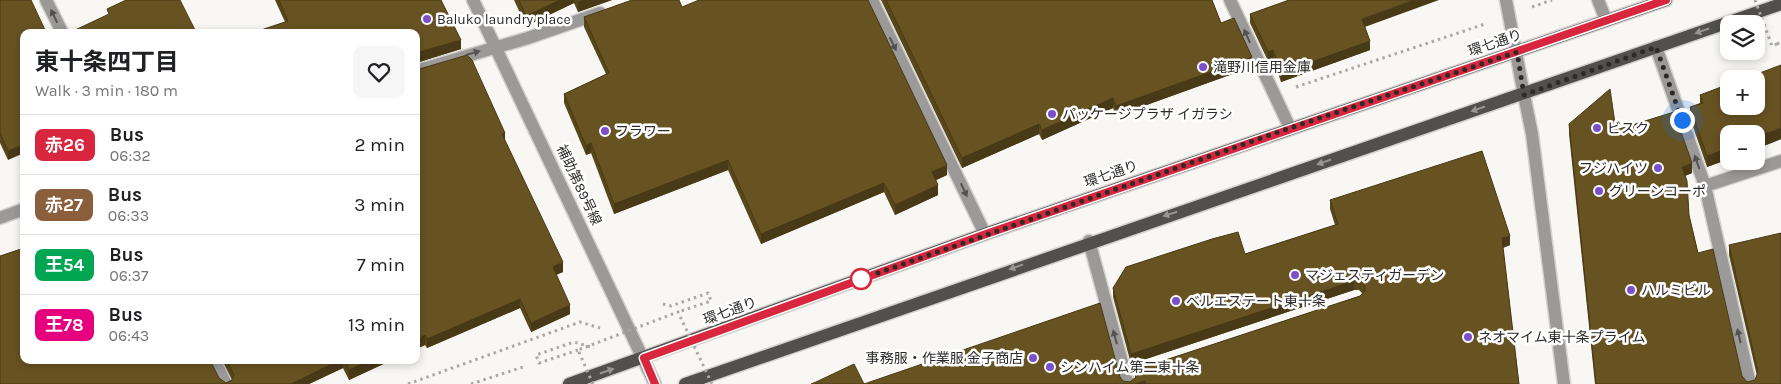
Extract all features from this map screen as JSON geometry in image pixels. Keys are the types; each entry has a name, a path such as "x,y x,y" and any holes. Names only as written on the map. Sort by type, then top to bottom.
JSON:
{"main road":[{"name":"環七通り","path":"569,384 986,234 1290,128 1517,52 1658,1"},
{"path":"685,384 1089,241 1524,95 1781,4"}],"street":[{"path":"46,0 60,29"},
{"name":"補助第89号線","path":"473,0 497,46 655,384"},
{"path":"872,0 986,234"},
{"path":"1230,0 1290,128"},
{"path":"1506,0 1532,134 1564,384"},
{"path":"1598,0 1606,20"},
{"path":"420,70 528,38 609,10"},
{"path":"1656,47 1705,186 1750,384"},
{"path":"1705,186 1781,161"},
{"path":"0,218 20,210"},
{"path":"1089,241 1130,376"},
{"path":"216,364 226,384"}],"path":[{"path":"1536,6 1552,0"},
{"path":"1755,0 1772,46 1779,43"},
{"path":"1287,90 1492,21"},
{"path":"597,348 574,342 536,355 539,363 578,350 678,312 711,301 708,293 671,306 663,304"},
{"path":"678,312 712,384"},
{"path":"408,384 580,322 600,328 644,358"},
{"path":"578,350 592,384"},
{"path":"471,384 523,367"}],"building":[{"path":"0,0 31,0 45,29 20,29 20,146 8,151 0,133"},
{"path":"126,0 180,0 194,29 77,29 109,14 107,9"},
{"path":"279,0 441,0 461,40 420,52 420,29 264,29 288,21"},
{"path":"519,0 560,0 526,16"},
{"path":"632,0 679,0 682,7 699,0 868,0 947,165 932,172 938,185 895,205 884,183 761,234 728,160 614,204 591,143 586,146 564,94 609,73 584,17"},
{"path":"886,0 1212,0 1221,23 1234,18 1252,57 1116,106 1113,98 1042,130 1039,124 962,158"},
{"path":"1289,0 1414,0 1362,19 1370,41 1281,73 1273,50 1268,52 1250,14"},
{"path":"467,55 472,60 505,133 502,134 563,262 553,267 570,305 531,323 520,299 427,339 425,335 420,338 420,69"},
{"path":"1781,65 1781,128 1765,134 1765,125 1720,125 1720,151 1707,156 1690,107 1703,103 1700,95 1720,87 1720,115 1765,115 1765,71"},
{"path":"1610,89 1616,130 1674,112 1692,163 1682,167 1687,181 1689,215 1698,253 1713,249 1742,376 1747,382 1755,380 1758,372 1729,245 1781,233 1781,384 1596,384 1569,124"},
{"path":"1482,151 1510,236 1502,238 1519,384 1146,384 1145,381 1135,384 864,384 1100,303 1120,377 1123,381 1130,382 1136,377 1135,370 1360,296 1365,291 1365,286 1359,281 1354,281 1131,354 1113,288 1126,267 1212,239 1238,232 1245,254 1338,224 1330,200"},
{"path":"20,249 20,364 212,364 219,378 226,383 232,380 234,375 228,364 332,364 291,384 0,384 0,256"},
{"path":"346,364 362,364 349,370"},
{"path":"854,364 864,384 811,384 816,382"}],"bus line":[{"name":"赤26","path":"655,384 644,358 986,234 1666,0"}],"place":[{"name":"Baluko laundry place","path":"427,19"},
{"name":"滝野川信用金庫","path":"1203,67"},
{"name":"パッケージプラザ イガラシ","path":"1052,114"},
{"name":"ビスク","path":"1597,128"},
{"name":"フラワー","path":"605,131"},
{"name":"フジハイツ","path":"1658,168"},
{"name":"グリーンコーポ","path":"1599,191"},
{"name":"マジェスティガーデン","path":"1295,275"},
{"name":"ハルミビル","path":"1631,290"},
{"name":"ベルエステート東十条","path":"1176,301"},
{"name":"ネオマイム東十条プライム","path":"1468,337"},
{"name":"事務服・作業服 金子商店","path":"1033,358"},
{"name":"シンハイム第二東十条","path":"1050,367"}],"route":[{"path":"861,279 1290,128 1517,52 1524,95 1656,47 1682,120"}]}
